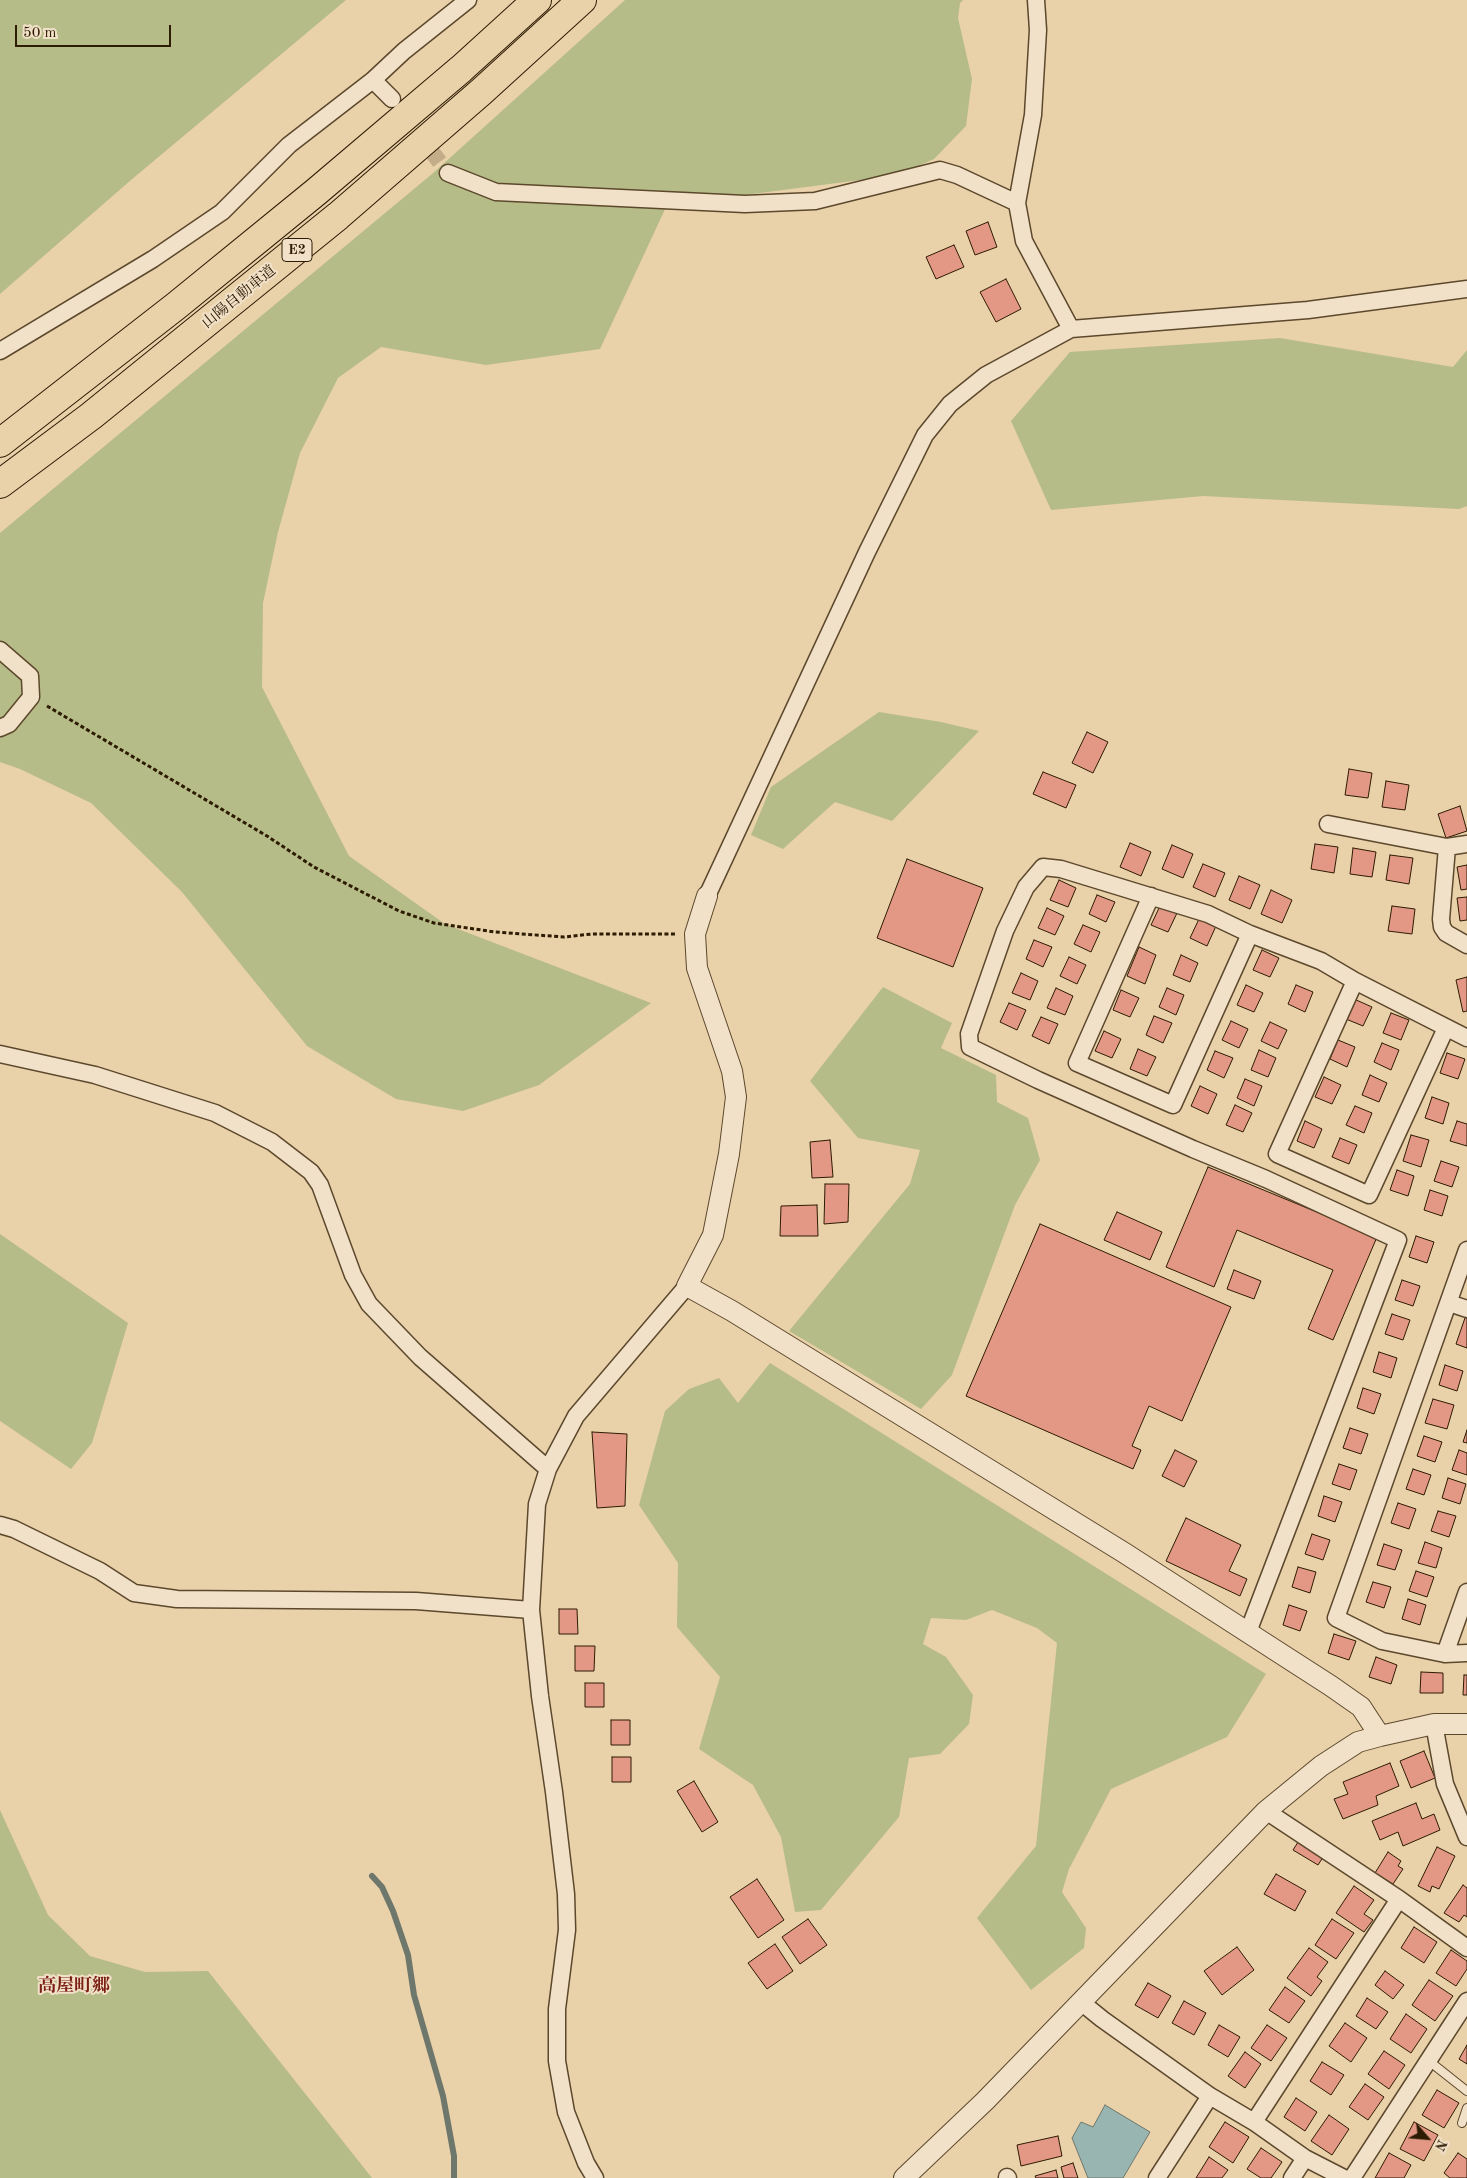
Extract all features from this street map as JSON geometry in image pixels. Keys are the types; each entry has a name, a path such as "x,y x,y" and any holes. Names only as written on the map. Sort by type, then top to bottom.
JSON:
{"highway":[{"name":"E2","path":"0,443 176,306 316,192 461,69 537,0"},
{"name":"山陽自動車道","path":"0,484 91,416 338,216 482,92 582,0"}],"street":[{"path":"0,351 153,258 222,212 288,145 374,80 404,51 468,0"},
{"path":"1036,0 1038,30 1033,115 1017,203 1024,241 1071,329"},
{"path":"374,80 392,99"},
{"path":"448,173 496,192 745,204 815,201 940,170 957,175 1017,203"},
{"path":"594,2178 586,2163 566,2112 557,2061 557,2010 567,1930 566,1894 531,1610 538,1504 548,1469 576,1416 687,1286 713,1235 729,1154 736,1097 732,1071 697,968 695,934 707,896 868,552 925,435 950,404 986,375 1071,329 1308,310 1467,289"},
{"path":"0,650 30,676 31,696 9,724 0,728"},
{"path":"1328,824 1447,847 1467,844"},
{"path":"1447,847 1440,919 1446,933 1467,945"},
{"path":"1248,1632 1398,1240 1266,1179 1047,1084 970,1047 969,1034 1005,931 1026,887 1043,867 1061,869 1208,914 1250,934 1321,961 1355,981 1467,1038"},
{"path":"1151,896 1077,1063 1173,1105 1250,934"},
{"path":"1355,981 1277,1154 1369,1195 1446,1028"},
{"path":"0,1054 94,1075 215,1113 272,1142 311,1172 320,1185 353,1274 368,1304 420,1357 548,1469"},
{"path":"1467,1250 1336,1618 1382,1641 1446,1654 1467,1653"},
{"path":"687,1286 732,1311 1055,1510 1248,1632 1361,1707 1380,1736"},
{"path":"1449,1303 1467,1309"},
{"path":"0,1525 14,1529 100,1571 134,1593 177,1599 416,1601 531,1610"},
{"path":"1446,1654 1467,1592"},
{"path":"1434,1724 1446,1784 1467,1837"},
{"path":"904,2178 985,2101 1266,1811 1322,1766 1358,1742 1434,1724 1467,1724"},
{"path":"1266,1811 1399,1899 1467,1948"},
{"path":"1254,2122 1399,1899"},
{"path":"1082,2002 1102,2019 1210,2096 1254,2122 1305,2158 1344,2178"},
{"path":"1352,2178 1467,2002"},
{"path":"1157,2178 1210,2096"},
{"path":"1292,2178 1305,2158"}],"lane":[{"path":"1429,2060 1467,2091"},
{"path":"1462,2123 1467,2108"}],"path":[{"path":"31,696 267,836 314,867 398,911 434,923 495,932 564,937 592,934 695,934"}],"green space":[{"path":"0,0 346,0 131,180 0,294"},
{"path":"625,0 963,0 960,3 958,18 972,79 966,126 934,159 899,175 667,205 600,349 486,365 381,347 338,378 300,453 278,532 263,603 262,687 349,856 445,924 651,1003 539,1085 463,1111 396,1099 307,1046 182,892 91,803 20,769 0,762 0,533 432,174"},
{"path":"1280,338 1453,367 1467,350 1467,506 1459,509 1203,496 1051,510 1011,421 1070,352"},
{"path":"879,712 941,722 979,731 892,821 835,802 783,849 751,835 771,787"},
{"path":"883,987 952,1023 941,1048 996,1075 997,1102 1028,1118 1040,1160 1015,1205 952,1375 921,1409 789,1331 910,1184 920,1150 858,1138 810,1081"},
{"path":"0,1234 128,1323 92,1443 71,1469 0,1421"},
{"path":"770,1363 1266,1674 1227,1737 1111,1789 1069,1869 1062,1892 1086,1928 1084,1948 1031,1990 977,1918 1036,1846 1057,1643 1037,1628 992,1610 966,1620 931,1618 923,1644 946,1657 973,1695 969,1724 940,1754 909,1758 899,1817 821,1910 795,1912 781,1837 753,1785 699,1749 720,1677 677,1627 678,1563 639,1505 665,1411 689,1389 719,1378 738,1403"},
{"path":"0,1810 48,1915 90,1956 145,1972 208,1971 372,2178 0,2178"}],"water":[{"path":"1105,2105 1150,2132 1123,2178 1088,2178 1072,2138 1081,2122 1093,2127"}],"building":[{"path":"988,222 997,247 975,255 966,231"},
{"path":"954,245 964,267 936,279 926,257"},
{"path":"1006,279 1021,309 996,322 980,292"},
{"path":"1087,732 1108,742 1093,773 1072,763"},
{"path":"1349,769 1372,773 1368,798 1345,795"},
{"path":"1043,772 1076,785 1066,808 1033,794"},
{"path":"1386,781 1409,785 1405,810 1382,807"},
{"path":"1460,806 1467,831 1446,838 1438,814"},
{"path":"1130,843 1151,852 1141,876 1120,867"},
{"path":"1315,844 1338,847 1334,873 1311,869"},
{"path":"1172,845 1193,854 1183,878 1162,869"},
{"path":"1353,848 1376,852 1372,877 1350,874"},
{"path":"1390,855 1413,858 1409,884 1386,880"},
{"path":"907,859 983,888 953,967 877,938"},
{"path":"1203,864 1225,873 1215,897 1193,887"},
{"path":"1467,865 1467,889 1461,890 1457,867"},
{"path":"1239,876 1260,885 1250,909 1229,900"},
{"path":"1059,880 1076,888 1068,907 1050,900"},
{"path":"1271,890 1292,900 1282,923 1261,914"},
{"path":"1097,895 1115,902 1106,922 1089,914"},
{"path":"1467,897 1467,920 1460,921 1457,898"},
{"path":"1160,906 1177,913 1168,932 1151,925"},
{"path":"1392,906 1415,909 1412,934 1388,931"},
{"path":"1047,908 1064,916 1055,935 1038,928"},
{"path":"1199,919 1216,926 1207,946 1190,938"},
{"path":"1083,925 1100,932 1091,952 1074,944"},
{"path":"1034,940 1052,947 1043,967 1026,959"},
{"path":"1139,947 1156,955 1145,984 1127,976"},
{"path":"1262,950 1279,958 1270,977 1253,970"},
{"path":"1181,955 1198,963 1190,982 1173,975"},
{"path":"1069,957 1086,965 1077,984 1060,976"},
{"path":"1021,973 1038,981 1030,1000 1012,993"},
{"path":"1467,977 1467,1011 1463,1012 1456,980"},
{"path":"1246,985 1263,993 1254,1012 1237,1005"},
{"path":"1296,985 1313,992 1305,1012 1288,1004"},
{"path":"1056,988 1073,996 1065,1015 1047,1008"},
{"path":"1167,988 1184,995 1176,1015 1159,1007"},
{"path":"1121,990 1139,998 1130,1017 1113,1010"},
{"path":"1354,999 1372,1007 1363,1026 1346,1019"},
{"path":"1009,1003 1026,1010 1017,1030 1000,1022"},
{"path":"1391,1013 1409,1020 1401,1040 1383,1033"},
{"path":"1154,1016 1172,1023 1163,1043 1146,1035"},
{"path":"1041,1017 1058,1024 1049,1044 1032,1036"},
{"path":"1231,1021 1248,1029 1239,1048 1222,1040"},
{"path":"1270,1022 1287,1030 1278,1049 1261,1041"},
{"path":"1104,1031 1121,1039 1112,1058 1095,1051"},
{"path":"1338,1040 1355,1047 1347,1067 1330,1059"},
{"path":"1382,1043 1399,1050 1391,1070 1374,1062"},
{"path":"1138,1049 1156,1057 1147,1076 1130,1069"},
{"path":"1259,1050 1276,1058 1268,1077 1251,1070"},
{"path":"1215,1051 1233,1058 1224,1078 1207,1070"},
{"path":"1447,1053 1465,1059 1458,1079 1440,1073"},
{"path":"1370,1075 1387,1083 1379,1102 1362,1095"},
{"path":"1324,1077 1341,1085 1332,1104 1315,1097"},
{"path":"1245,1079 1262,1086 1254,1106 1237,1098"},
{"path":"1200,1086 1217,1094 1208,1114 1191,1106"},
{"path":"1432,1097 1449,1103 1443,1124 1425,1118"},
{"path":"1235,1105 1252,1113 1243,1132 1226,1125"},
{"path":"1355,1106 1372,1113 1364,1133 1346,1125"},
{"path":"1305,1121 1322,1129 1314,1148 1297,1141"},
{"path":"1457,1121 1467,1124 1467,1146 1450,1141"},
{"path":"1411,1135 1429,1140 1421,1167 1403,1161"},
{"path":"1340,1138 1357,1145 1349,1164 1332,1157"},
{"path":"830,1140 833,1177 812,1178 810,1142"},
{"path":"1441,1161 1459,1167 1452,1187 1434,1181"},
{"path":"1208,1167 1377,1237 1333,1340 1308,1329 1333,1270 1237,1230 1214,1287 1166,1267"},
{"path":"1397,1170 1414,1176 1408,1196 1390,1190"},
{"path":"825,1184 849,1184 848,1222 824,1224"},
{"path":"1430,1190 1448,1196 1442,1216 1424,1210"},
{"path":"817,1205 818,1236 780,1236 781,1206"},
{"path":"1117,1212 1162,1232 1150,1260 1104,1240"},
{"path":"1040,1224 1231,1307 1182,1421 1149,1406 1132,1446 1141,1450 1133,1469 966,1396"},
{"path":"1416,1236 1434,1242 1427,1263 1409,1257"},
{"path":"1234,1270 1261,1281 1254,1299 1227,1289"},
{"path":"1402,1280 1420,1286 1413,1306 1395,1300"},
{"path":"1392,1314 1410,1320 1403,1340 1385,1334"},
{"path":"1467,1315 1467,1348 1456,1344"},
{"path":"1379,1352 1397,1358 1391,1378 1373,1372"},
{"path":"1445,1365 1463,1371 1457,1391 1439,1385"},
{"path":"1363,1388 1381,1394 1374,1414 1357,1408"},
{"path":"1433,1399 1454,1405 1447,1429 1425,1423"},
{"path":"1350,1428 1368,1434 1361,1454 1343,1448"},
{"path":"1467,1430 1467,1443 1463,1442"},
{"path":"592,1432 627,1434 625,1506 597,1508"},
{"path":"1424,1436 1442,1442 1435,1462 1417,1456"},
{"path":"1175,1450 1197,1461 1184,1487 1162,1476"},
{"path":"1459,1450 1467,1453 1467,1475 1452,1470"},
{"path":"1339,1464 1357,1470 1350,1490 1332,1484"},
{"path":"1413,1469 1431,1475 1424,1495 1406,1489"},
{"path":"1448,1478 1466,1484 1460,1504 1442,1498"},
{"path":"1324,1496 1342,1502 1335,1522 1318,1516"},
{"path":"1398,1503 1416,1509 1409,1529 1391,1523"},
{"path":"1438,1511 1456,1516 1449,1537 1431,1531"},
{"path":"1186,1518 1241,1545 1229,1571 1247,1579 1240,1596 1166,1561"},
{"path":"1312,1534 1330,1540 1323,1560 1305,1554"},
{"path":"1425,1542 1442,1548 1436,1568 1418,1563"},
{"path":"1384,1544 1402,1550 1395,1570 1377,1565"},
{"path":"1298,1567 1316,1572 1310,1593 1292,1587"},
{"path":"1416,1571 1434,1577 1427,1597 1409,1591"},
{"path":"1373,1582 1391,1587 1384,1608 1366,1602"},
{"path":"1408,1599 1426,1605 1420,1625 1402,1619"},
{"path":"1289,1605 1307,1611 1300,1631 1283,1625"},
{"path":"559,1609 577,1609 578,1634 559,1634"},
{"path":"1334,1634 1356,1641 1349,1660 1328,1653"},
{"path":"575,1646 595,1646 594,1671 575,1671"},
{"path":"1376,1657 1397,1665 1391,1684 1369,1677"},
{"path":"1421,1672 1443,1673 1443,1693 1420,1693"},
{"path":"1464,1675 1467,1675 1467,1695 1463,1695"},
{"path":"585,1683 604,1683 604,1707 585,1707"},
{"path":"611,1720 630,1720 630,1745 611,1745"},
{"path":"1424,1751 1435,1778 1411,1788 1400,1761"},
{"path":"612,1757 631,1757 631,1782 612,1782"},
{"path":"1390,1763 1399,1786 1376,1796 1378,1805 1343,1819 1334,1799 1348,1794 1343,1782"},
{"path":"694,1781 718,1822 702,1832 677,1791"},
{"path":"1416,1803 1422,1819 1434,1814 1440,1830 1403,1846 1398,1832 1380,1840 1372,1821"},
{"path":"1300,1839 1325,1854 1318,1865 1293,1850"},
{"path":"1437,1847 1455,1856 1439,1889 1432,1886 1430,1892 1418,1886"},
{"path":"1388,1852 1401,1861 1398,1866 1403,1869 1393,1884 1375,1873"},
{"path":"1276,1874 1306,1891 1295,1911 1264,1894"},
{"path":"757,1879 784,1920 758,1938 730,1897"},
{"path":"1463,1885 1467,1888 1467,1917 1464,1915 1459,1922 1444,1913"},
{"path":"1354,1886 1374,1900 1364,1914 1373,1920 1364,1932 1336,1913"},
{"path":"808,1919 827,1945 800,1964 782,1937"},
{"path":"1332,1919 1354,1933 1336,1959 1315,1945"},
{"path":"1414,1927 1437,1942 1424,1963 1401,1948"},
{"path":"775,1944 793,1971 767,1989 748,1963"},
{"path":"1237,1947 1254,1970 1222,1995 1204,1971"},
{"path":"1309,1948 1328,1962 1317,1977 1322,1981 1311,1996 1287,1978"},
{"path":"1451,1950 1467,1961 1467,1969 1456,1986 1436,1973"},
{"path":"1385,1971 1404,1985 1393,1999 1375,1985"},
{"path":"1429,1980 1453,1996 1435,2021 1412,2005"},
{"path":"1148,1983 1171,1996 1158,2018 1135,2005"},
{"path":"1285,1987 1305,2001 1289,2023 1269,2010"},
{"path":"1367,1998 1388,2012 1376,2029 1356,2016"},
{"path":"1184,2001 1206,2013 1194,2035 1172,2023"},
{"path":"1406,2014 1427,2029 1411,2053 1390,2039"},
{"path":"1345,2023 1367,2038 1351,2062 1329,2046"},
{"path":"1219,2025 1240,2037 1228,2057 1208,2045"},
{"path":"1267,2025 1287,2038 1271,2061 1251,2048"},
{"path":"1467,2045 1467,2064 1459,2059"},
{"path":"1384,2051 1405,2065 1389,2089 1368,2074"},
{"path":"1245,2052 1261,2064 1245,2088 1228,2076"},
{"path":"1322,2062 1344,2075 1331,2095 1310,2081"},
{"path":"1365,2084 1384,2097 1368,2120 1349,2107"},
{"path":"1437,2090 1459,2103 1444,2128 1422,2115"},
{"path":"1296,2098 1317,2112 1305,2131 1284,2117"},
{"path":"1329,2115 1349,2129 1332,2155 1311,2141"},
{"path":"1225,2122 1249,2137 1233,2163 1209,2147"},
{"path":"1414,2122 1438,2135 1424,2161 1400,2149"},
{"path":"1058,2136 1062,2156 1021,2166 1017,2145"},
{"path":"1261,2148 1282,2162 1271,2178 1261,2178 1247,2169"},
{"path":"1389,2153 1411,2165 1404,2178 1375,2178"},
{"path":"1458,2153 1467,2159 1467,2178 1450,2178 1444,2173"},
{"path":"1209,2157 1228,2170 1222,2178 1196,2178"},
{"path":"1073,2163 1078,2178 1064,2178 1061,2167"},
{"path":"1056,2170 1058,2178 1036,2178 1035,2176"}],"waterway":[{"path":"372,1876 382,1887 393,1911 408,1955 414,1995 443,2096 454,2156 454,2178"}],"tunnel":[{"path":"401,111 448,173"}],"district":[{"name":"高屋町郷","path":"74,1986"}]}
